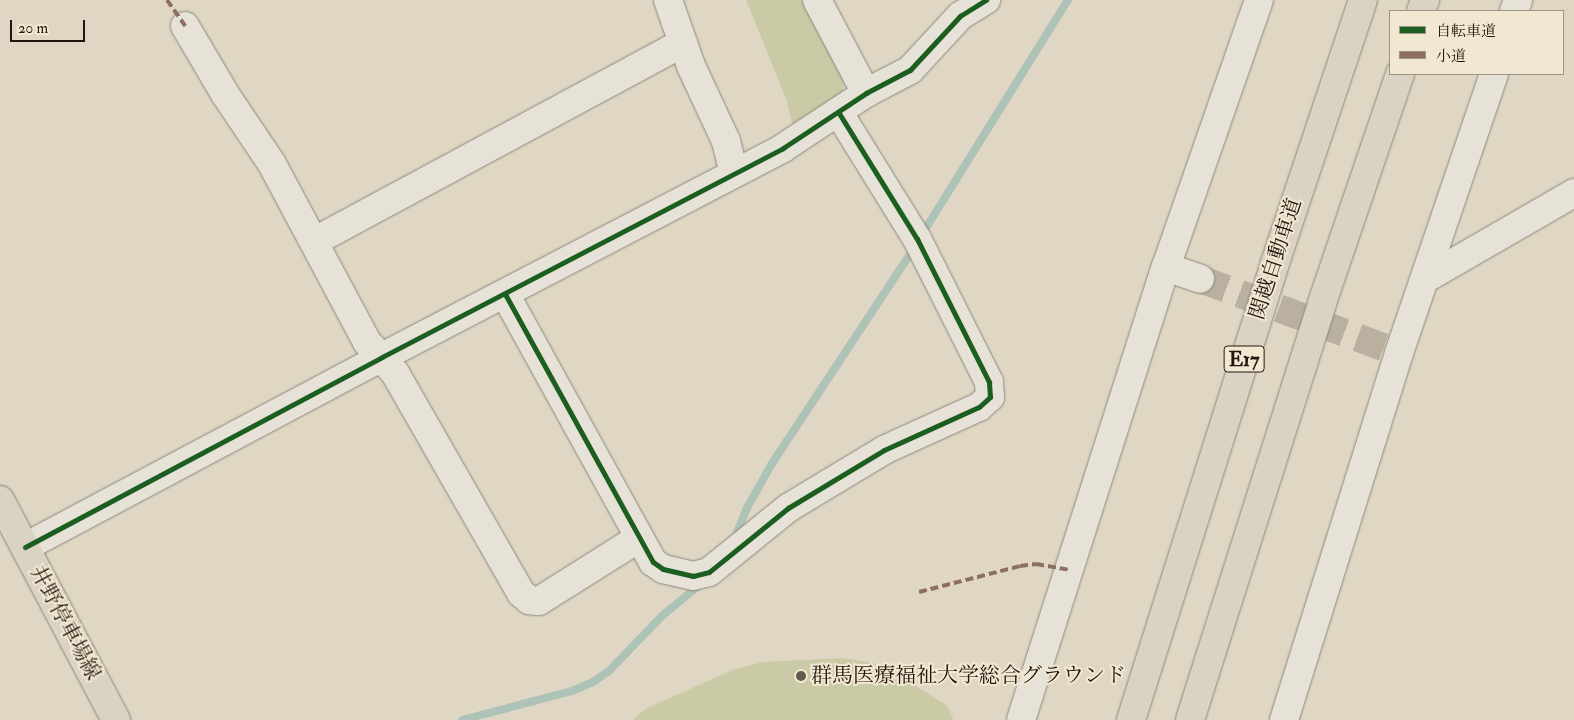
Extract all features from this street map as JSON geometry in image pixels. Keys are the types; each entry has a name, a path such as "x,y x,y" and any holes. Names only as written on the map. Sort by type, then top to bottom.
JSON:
{"main road":[{"name":"関越自動車道","path":"1131,720 1274,262 1363,0"},
{"path":"1190,720 1322,303 1400,75"},
{"name":"井野停車場線","path":"0,500 13,537 116,720"}],"street":[{"path":"668,0 691,66 726,141 734,173"},
{"path":"818,0 866,92"},
{"path":"13,537 382,357 784,148 839,113 866,92 910,70 960,16 986,0"},
{"path":"1021,720 1166,267 1259,0"},
{"path":"185,26 225,94 272,164 367,342 395,373 518,589 528,600 539,601 639,538"},
{"path":"314,241 683,43"},
{"path":"1284,720 1399,353 1494,75"},
{"path":"505,294 653,562 663,569 693,576 709,572 767,524 804,498 884,450 980,407 990,397 992,391 917,239 839,113"},
{"path":"1425,279 1574,193"},
{"path":"1166,267 1200,279"}],"green space":[{"path":"746,0 806,0 845,78 842,95 792,124 787,101"},
{"path":"843,658 869,662 889,669 946,705 953,717 952,720 632,720 647,708 735,669 763,662"}],"waterway":[{"path":"921,236 1068,0"},
{"path":"734,540 747,508 771,465 914,248"},
{"path":"462,720 572,691 593,682 609,671 662,616 703,582"}],"tunnel":[{"path":"1200,279 1399,353"}],"marked path":[{"path":"167,0 185,26"},
{"path":"919,592 1020,566 1036,564 1069,570"}],"cycle path":[{"path":"25,547 382,357 783,148 866,93 910,70 960,16 986,0"},
{"path":"505,294 653,562 663,569 693,576 709,572 788,508 884,450 979,407 990,397 989,382 917,239 839,113"}],"place":[{"name":"群馬医療福祉大学総合グラウンド","path":"801,676"}]}
